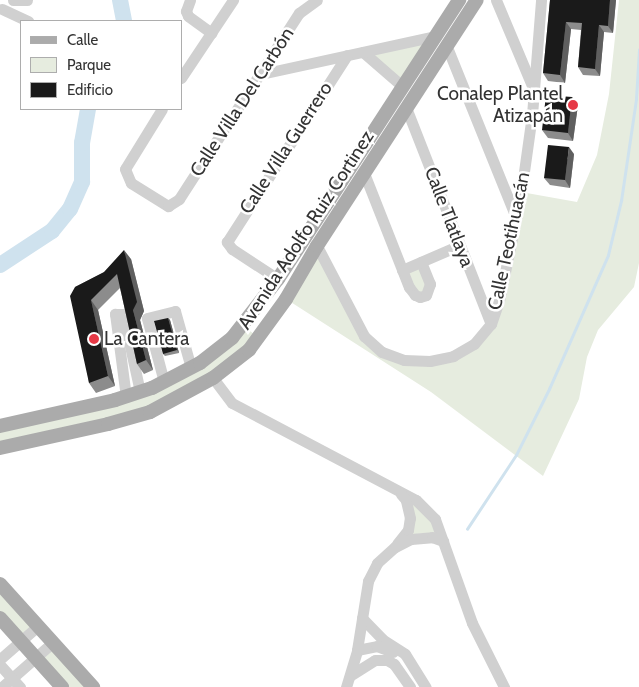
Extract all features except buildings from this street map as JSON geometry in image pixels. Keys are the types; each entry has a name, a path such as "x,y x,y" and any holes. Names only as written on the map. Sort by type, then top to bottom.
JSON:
{"main road":[{"name":"Avenida Adolfo Ruiz Cortinez","path":"0,426 126,397 164,382 191,368 221,348 240,330 278,278 447,19 468,0"},
{"name":"Avenida Adolfo Ruiz Cortinez","path":"0,448 108,424 150,412 213,378 256,342 286,299 317,246 459,28 468,0"},
{"path":"240,330 256,342"},
{"path":"221,348 233,363"},
{"path":"0,584 93,687"},
{"path":"0,618 62,687"}],"street":[{"path":"13,0 28,0"},
{"path":"190,0 186,11 188,16 211,33"},
{"path":"182,76 233,0"},
{"name":"Calle Villa Del Carbón","path":"161,110 125,169 131,183 168,206 179,199 299,13 318,0"},
{"path":"496,0 534,91"},
{"name":"Calle Teotihuacán","path":"317,246 364,336 382,352 404,360 430,361 453,356 474,344 490,324 500,301 516,218 534,91 541,0"},
{"path":"3,8 26,20"},
{"path":"261,74 435,36"},
{"path":"447,47 516,218"},
{"path":"363,52 402,86"},
{"name":"Calle Villa Guerrero","path":"278,278 232,249 227,242 348,55"},
{"name":"Calle Tlatlaya","path":"407,110 490,324"},
{"path":"364,173 402,270 415,295 420,297 426,295 430,284 421,262"},
{"path":"402,270 460,245"},
{"path":"164,382 147,318 175,311 191,368"},
{"path":"126,397 124,349 140,392"},
{"path":"213,378 232,403 401,494 416,500 435,519 472,623 504,687"},
{"path":"346,687 357,650 372,571 408,530 410,518 406,500 401,494"},
{"path":"394,547 422,536 443,541"},
{"path":"362,618 382,639 405,654 426,687"},
{"path":"0,659 38,626"},
{"path":"2,687 53,642"},
{"path":"357,650 377,646 396,653 406,663 418,687"},
{"path":"351,675 369,663 381,660 394,664 405,684"},
{"path":"0,665 8,682"}],"green space":[{"path":"619,0 639,0 639,263 634,287 598,330 587,357 579,399 543,476 431,392 286,299 317,246 364,335 404,360 453,356 491,324 521,192 577,202 597,155 609,94"},
{"path":"435,36 402,86 363,52"},
{"path":"421,262 430,284 420,297 402,270"},
{"path":"244,326 260,339 178,399 0,449 0,426 152,388"},
{"path":"406,500 416,500 441,532 404,535"},
{"path":"0,584 38,626 20,641 0,618"},
{"path":"53,642 93,687 62,687 36,658"}],"waterway":[{"path":"120,0 124,20"},
{"path":"467,529 516,455 549,389 608,255 621,201 636,99 639,50"},
{"path":"0,265 52,231 70,209 82,182 82,143 88,110"}],"place":[{"name":"Conalep Plantel Atizapán","path":"573,105"},
{"name":"La Cantera","path":"94,339"}]}
